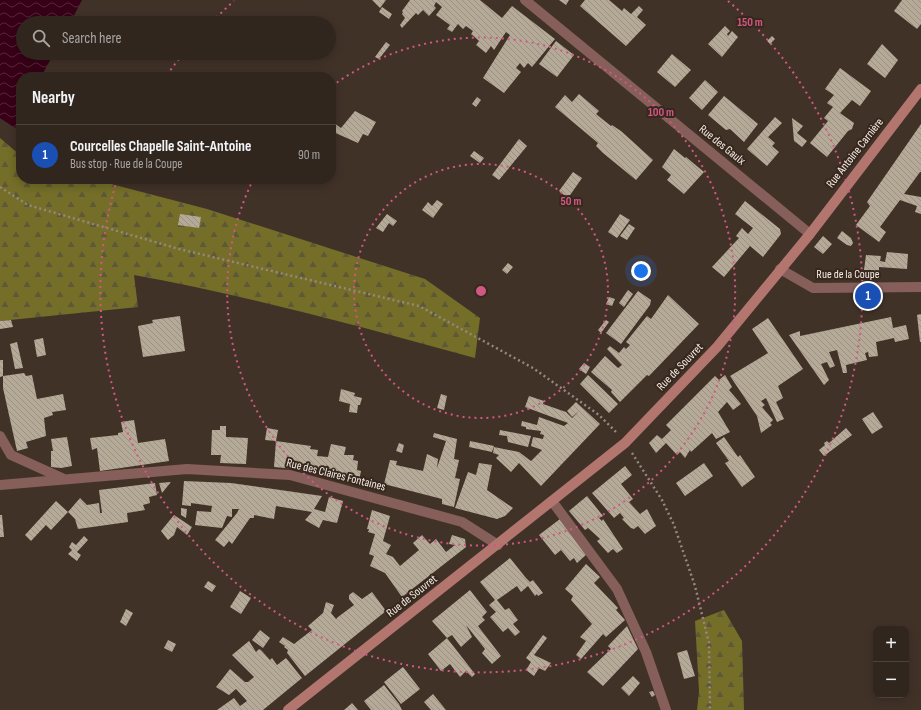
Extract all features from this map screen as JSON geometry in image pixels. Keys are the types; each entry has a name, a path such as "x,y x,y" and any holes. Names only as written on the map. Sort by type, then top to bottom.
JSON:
{"main road":[{"name":"Rue Antoine Carnière","path":"810,234 921,89"},
{"name":"Rue de Souvret","path":"288,710 625,443 717,347 810,234"}],"street":[{"name":"Rue des Gaulx","path":"525,0 810,234"},
{"name":"Rue de la Coupe","path":"780,269 813,288 921,287"},
{"name":"Rue des Claires Fontaines","path":"0,436 11,455 64,479"},
{"name":"Rue des Claires Fontaines","path":"0,485 187,469 290,475 462,522 498,545"},
{"path":"552,501 617,589 646,652 666,710"}],"path":[{"path":"0,187 28,204 179,249 419,306 533,368 599,415 614,429 625,443 662,500 674,525 695,586 709,643 710,710"}],"green space":[{"path":"0,138 16,152 16,184 111,184 207,209 425,279 480,318 475,358 263,302 134,275 138,307 0,321"},
{"path":"724,610 742,641 744,710 697,710 699,691 695,621"}],"water":[{"path":"0,0 82,0 74,16 16,16 16,60 50,60 44,72 16,72 15,128 0,118"}],"building":[{"path":"372,0 386,0 380,8"},
{"path":"410,0 480,0 502,18 512,6 555,39 532,67 528,63 524,68 520,63 516,68 521,72 504,93 483,78 510,35 506,32 494,50 491,46 486,53 476,45 479,41 471,34 473,31 466,26 463,29 458,24 452,32 447,29 450,25 436,15 442,7 436,2 434,6 436,8 429,16 423,10 418,15 416,13 402,28 400,25 405,18 402,11"},
{"path":"559,0 569,0 566,5"},
{"path":"585,0 609,0 622,11 624,8 631,14 639,6 643,10 637,17 646,25 626,46 580,6"},
{"path":"902,0 921,0 921,24 917,29 894,11"},
{"path":"382,7 392,14 389,19 379,12"},
{"path":"725,26 730,31 727,34 728,36 732,31 738,37 722,57 708,44"},
{"path":"772,36 775,39 770,44 767,41"},
{"path":"556,41 574,55 557,77 539,64"},
{"path":"386,42 390,45 379,59 375,57"},
{"path":"882,44 898,60 885,78 867,64"},
{"path":"672,54 691,70 675,87 657,72"},
{"path":"840,68 871,91 860,106 852,100 840,113 854,123 852,129 848,131 827,157 810,143 828,121 824,118 833,107 827,103 834,95 825,89"},
{"path":"705,80 718,92 702,110 689,98"},
{"path":"579,94 599,111 596,114 611,126 612,125 621,131 653,160 636,180 603,153 596,146 598,143 555,107 565,95 572,102"},
{"path":"724,96 758,124 744,142 730,129 726,130 708,115"},
{"path":"477,97 481,100 476,107 472,104"},
{"path":"355,111 376,122 368,136 363,134 358,143 336,133 336,124 341,128"},
{"path":"775,117 782,123 768,137 775,143 772,146 779,152 767,166 747,149"},
{"path":"792,118 803,126 797,133 807,141 802,147 794,141"},
{"path":"921,124 921,172 904,194 921,197 921,214 915,212 917,206 900,200 880,227 886,232 879,242 856,225 870,206 867,202"},
{"path":"519,139 527,146 499,180 492,175"},
{"path":"674,149 704,172 684,194 667,180 671,175 662,167"},
{"path":"474,151 484,158 480,163 470,156"},
{"path":"573,172 582,178 568,198 559,191"},
{"path":"437,200 443,204 433,218 422,210 428,202 432,206"},
{"path":"745,201 780,229 781,234 763,257 750,246 724,277 712,267 739,238 736,236 742,228 748,234 753,228 735,214"},
{"path":"180,214 201,217 199,228 178,225"},
{"path":"387,214 397,221 393,226 389,223 383,232 376,228"},
{"path":"620,214 630,220 617,238 608,232"},
{"path":"629,224 635,228 627,240 620,236"},
{"path":"842,231 851,238 853,243 851,246 837,238"},
{"path":"823,236 832,244 823,254 814,247"},
{"path":"887,252 908,254 907,269 879,267 879,271 864,270 866,255 881,256 880,261 885,262"},
{"path":"508,263 513,267 507,274 502,270"},
{"path":"628,290 633,294 624,307 619,303"},
{"path":"638,291 651,300 650,305 621,344 606,333"},
{"path":"668,295 699,324 649,376 647,375 620,402 611,392 612,390 591,372 605,356 618,368 622,365 607,349 610,346 619,353 624,347 626,349 630,345 626,342 647,316 651,319"},
{"path":"609,297 615,299 612,306 606,304"},
{"path":"921,314 921,342 920,342 917,315"},
{"path":"180,316 185,351 143,357 138,326 153,323 152,320"},
{"path":"891,317 893,328 906,325 909,339 895,342 894,338 876,342 878,356 869,357 868,352 865,353 867,360 846,365 847,373 843,373 837,350 829,352 835,366 830,368 827,362 821,364 829,380 824,385 789,335 800,331 800,336"},
{"path":"768,318 803,369 778,386 783,398 776,402 784,419 777,422 766,398 761,401 765,405 762,407 773,420 770,423 772,425 761,433 757,416 730,376 768,353 752,329"},
{"path":"11,320 13,327 0,329 0,321"},
{"path":"606,320 609,322 601,333 598,330"},
{"path":"43,338 46,355 37,357 34,340"},
{"path":"17,342 23,368 15,369 10,344"},
{"path":"0,360 3,360 3,376 0,377"},
{"path":"584,363 590,367 586,374 579,369"},
{"path":"24,373 26,376 32,375 37,399 63,394 66,410 52,412 53,415 44,418 46,436 26,442 28,448 17,451 3,388 3,376"},
{"path":"588,375 618,404 609,413 580,384"},
{"path":"725,375 732,387 729,390 741,404 733,410 727,402 718,412 730,432 716,439 712,433 691,452 690,450 685,458 680,452 677,455 666,443 656,453 649,443 657,435 662,439 671,430 666,425 715,376 719,380"},
{"path":"341,389 355,393 354,396 362,398 360,405 358,405 357,413 349,412 350,404 339,401"},
{"path":"441,394 447,396 444,410 437,408"},
{"path":"529,396 544,401 543,404 566,412 572,418 579,411 572,417 567,411 576,402 600,424 541,486 519,463 511,472 496,458 499,455 493,453 494,447 519,452 531,461 542,450 531,446 533,437 543,439 544,435 540,434 541,431 526,429 526,427 521,426 522,421 537,425 539,417 564,426 568,423 525,407"},
{"path":"873,412 883,427 872,434 862,419"},
{"path":"134,420 138,443 165,439 169,461 100,471 97,448 92,450 90,438 118,435 118,433 123,432 121,422"},
{"path":"220,426 226,426 226,437 248,438 246,464 220,463 221,455 211,455 212,430 220,430"},
{"path":"267,428 278,430 276,441 265,440"},
{"path":"846,428 852,435 824,456 819,450 825,445 824,443 827,441 829,443"},
{"path":"500,430 531,436 528,447 508,442 507,436 499,435"},
{"path":"434,433 457,439 454,459 459,460 455,478 460,479 454,507 442,504 442,499 384,484 390,460 397,461 396,465 423,471 427,454 438,459 437,468 446,441 433,437"},
{"path":"67,437 72,466 61,468 51,467 51,451 53,451 51,439"},
{"path":"724,437 738,457 740,455 755,477 742,487 725,463 729,461 716,443"},
{"path":"276,441 311,446 310,449 318,450 317,456 328,457 331,444 346,447 344,455 354,455 353,460 358,461 357,470 361,471 359,481 340,476 341,473 274,467"},
{"path":"470,441 494,446 492,452 469,447"},
{"path":"399,443 404,445 402,453 396,451"},
{"path":"479,463 492,465 487,490 513,508 505,516 497,519 455,508 468,472 476,475"},
{"path":"704,463 713,476 685,496 676,483"},
{"path":"625,466 632,475 621,484 633,499 629,502 640,514 647,509 656,526 645,534 638,526 634,529 631,528 622,519 624,518 620,513 614,518 592,493"},
{"path":"184,481 231,483 322,496 314,509 325,512 329,497 343,501 337,523 323,520 319,528 305,520 312,512 276,506 274,519 254,515 254,518 250,518 232,544 229,541 224,547 215,540 239,509 232,509 232,517 227,516 222,528 195,525 197,511 211,512 212,506 191,503 191,506 182,505"},
{"path":"171,482 162,493 159,483"},
{"path":"155,483 157,495 149,497 150,503 143,505 145,510 127,513 128,522 78,529 75,519 68,512 80,498 87,505 99,503 100,513 102,513 99,490"},
{"path":"587,496 603,516 599,518 602,521 603,519 623,549 617,553 613,549 608,553 597,541 600,539 588,528 585,530 569,511"},
{"path":"56,501 68,512 51,530 46,525 31,541 25,535"},
{"path":"181,508 187,509 186,518 181,515"},
{"path":"372,510 390,516 383,541 391,545 386,554 393,557 400,566 419,550 413,543 422,535 430,544 436,539 446,552 455,545 449,544 452,535 465,539 466,547 402,597 385,573 370,566 374,556 369,554 375,534 368,532 369,529 367,529"},
{"path":"0,515 2,515 4,537 0,537"},
{"path":"174,515 192,527 187,535 177,527 174,535 168,540 161,531"},
{"path":"560,519 587,554 577,563 574,558 570,561 561,550 555,555 539,535"},
{"path":"84,536 88,540 77,552 81,555 77,561 68,554 72,550 69,547 72,542 76,545"},
{"path":"510,558 526,578 530,582 533,580 543,593 535,596 528,586 521,592 517,586 497,600 505,610 509,608 518,620 513,624 520,632 515,636 508,628 503,632 490,617 496,612 489,605 495,600 480,582"},
{"path":"586,564 600,577 594,583 618,608 616,610 625,620 606,637 603,634 581,659 576,655 586,641 580,637 592,624 571,600 573,596 565,589"},
{"path":"208,581 216,586 212,592 204,587"},
{"path":"470,590 487,612 482,617 485,620 478,626 501,656 492,664 482,653 485,649 466,625 472,637 461,647 452,635 447,638 432,621"},
{"path":"240,591 251,598 241,614 230,607"},
{"path":"353,592 362,599 372,592 386,611 305,676 287,653 288,650 284,647 285,646 279,642 283,637 294,644 312,630 308,626 323,613 326,602 334,605 331,613 336,619 354,605 349,599 349,595"},
{"path":"126,609 133,613 126,626 120,622"},
{"path":"627,626 638,649 603,686 587,672 611,649 608,646"},
{"path":"260,630 270,638 263,648 252,640"},
{"path":"543,635 547,638 534,655 551,663 545,671 539,668 534,676 526,670 531,662 526,658"},
{"path":"447,638 475,674 472,677 466,671 460,677 450,664 441,671 428,654"},
{"path":"168,640 176,644 172,652 164,648"},
{"path":"249,641 256,652 259,649 261,650 270,660 272,658 277,665 286,658 302,678 263,710 217,710 234,698 240,706 247,701 236,689 229,695 216,687 230,669 245,682 248,682 254,677 232,655"},
{"path":"687,650 695,676 684,679 677,653"},
{"path":"403,667 420,689 401,704 384,682"},
{"path":"633,676 640,683 629,696 621,688"},
{"path":"384,685 402,710 371,710 364,701"},
{"path":"653,691 655,695 652,697 649,692"},
{"path":"433,694 446,710 431,710 424,702"},
{"path":"352,703 358,710 344,710 351,704"}],"place":[{"name":"Courcelles Chapelle Saint-Antoine","path":"868,296"}]}
